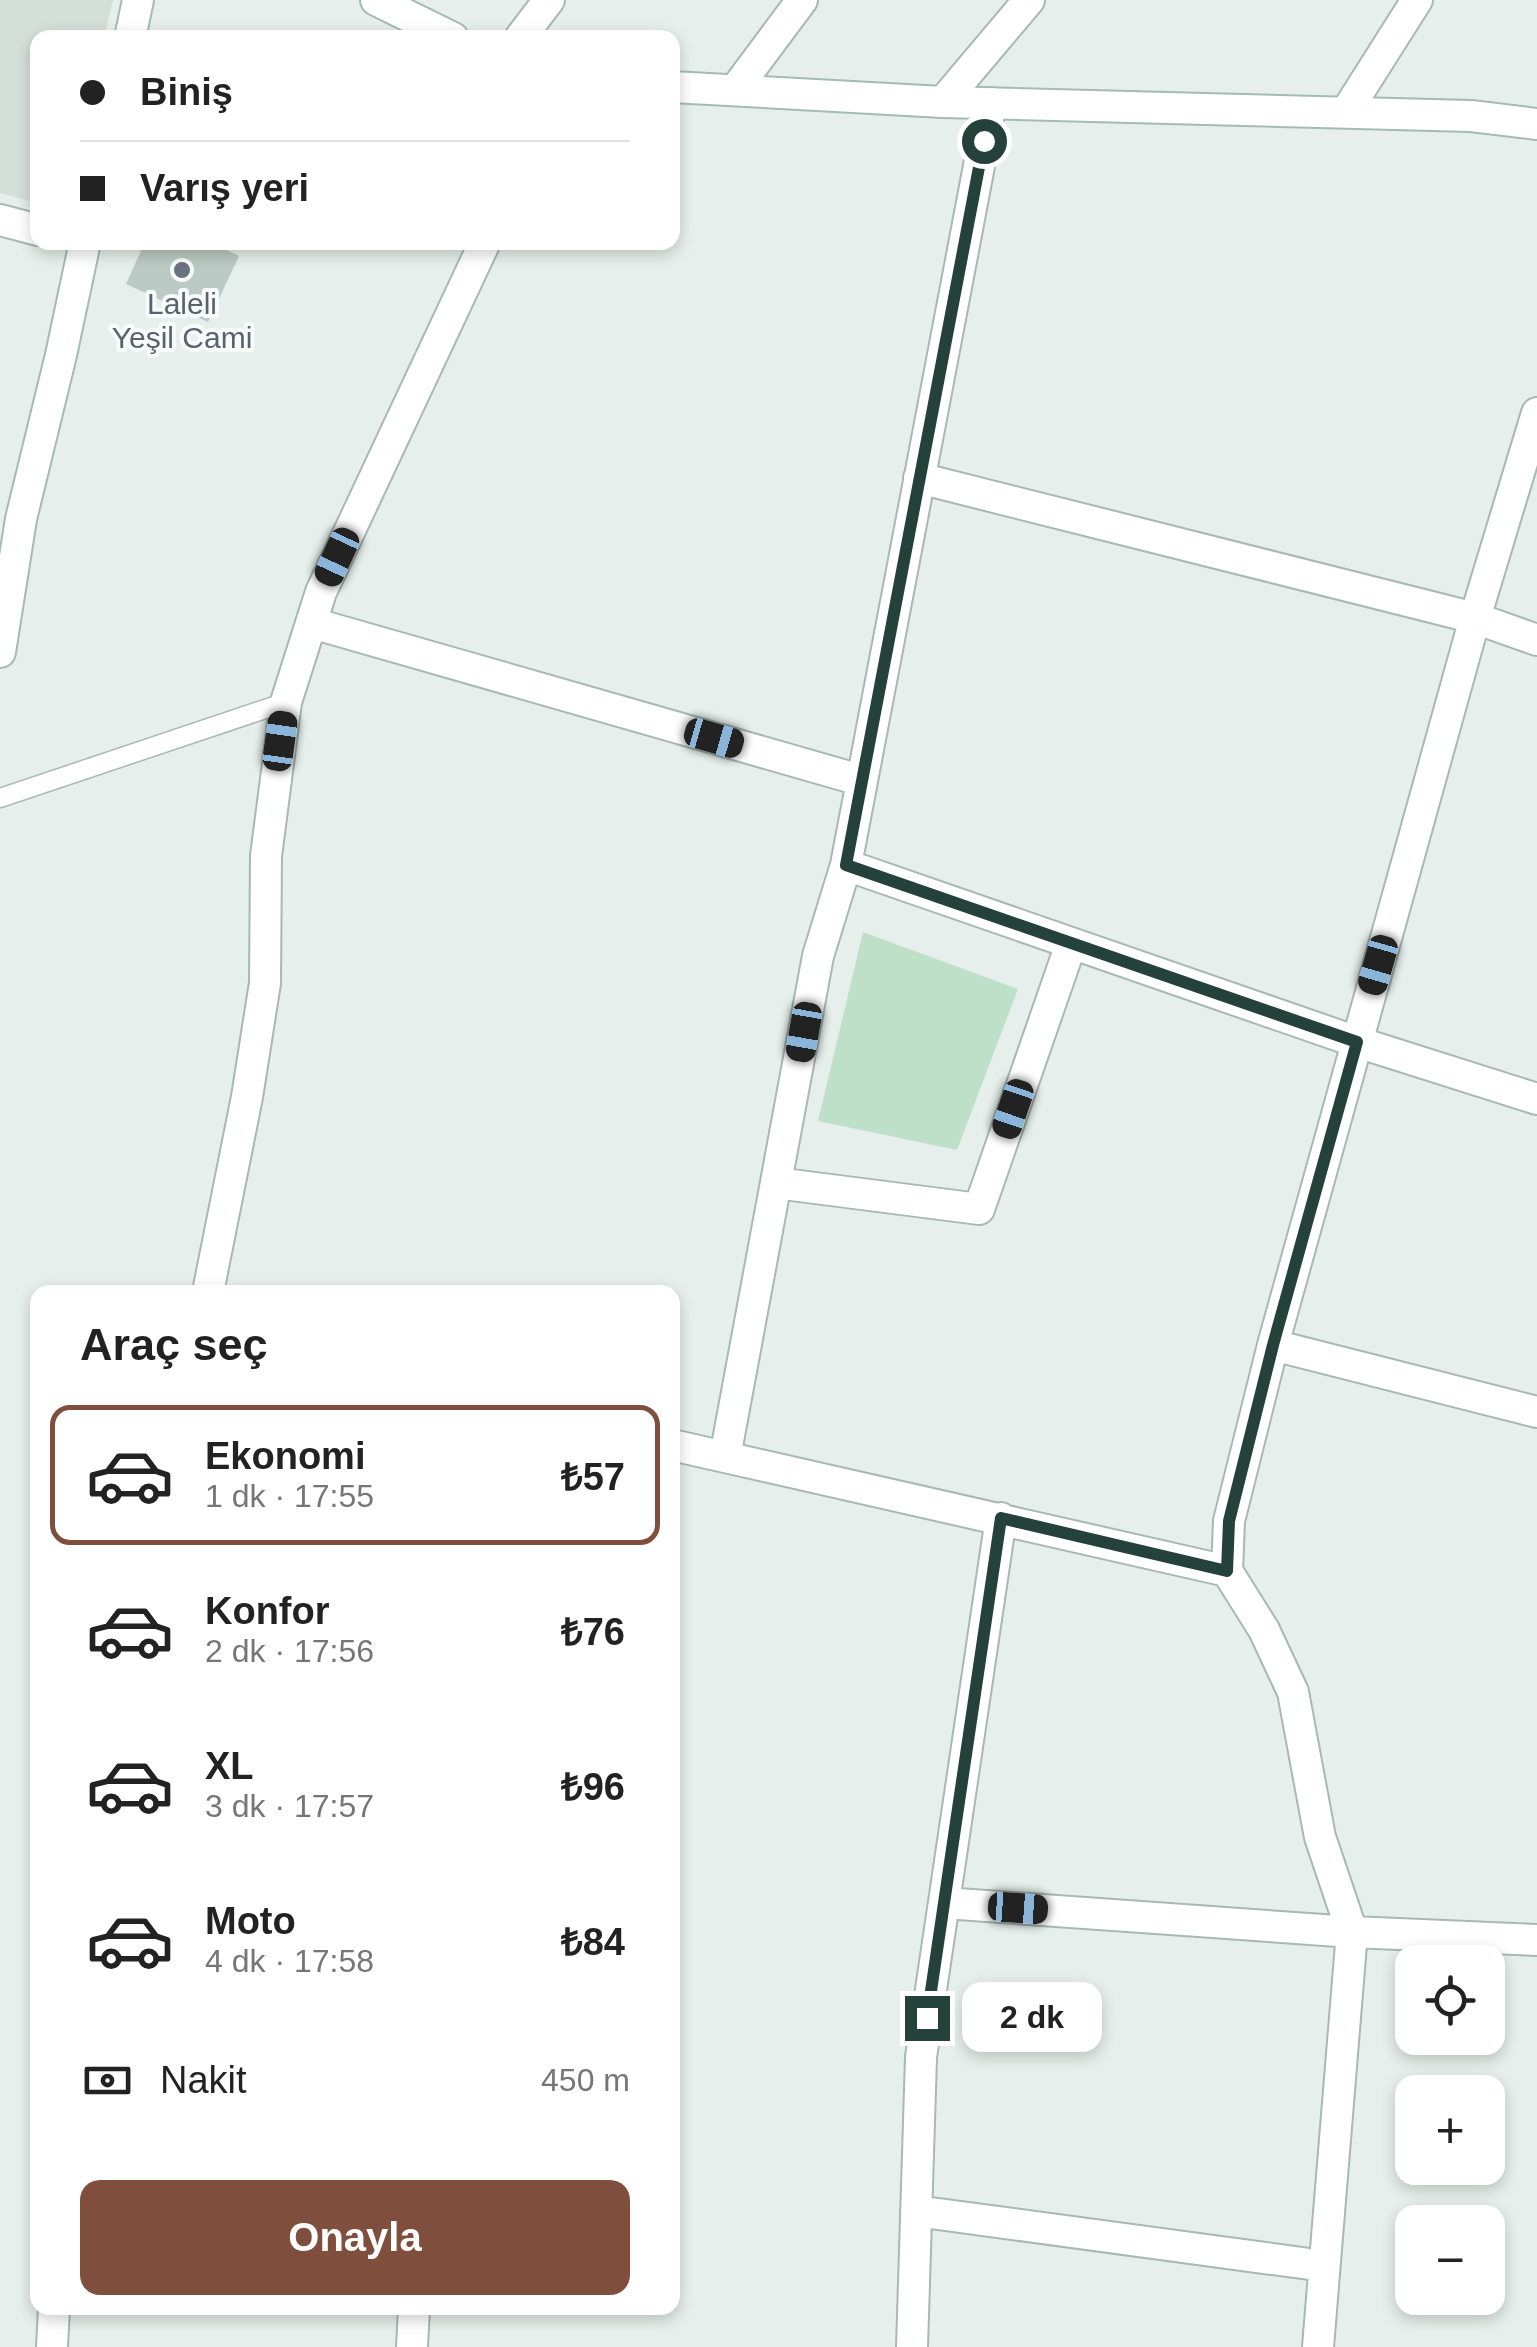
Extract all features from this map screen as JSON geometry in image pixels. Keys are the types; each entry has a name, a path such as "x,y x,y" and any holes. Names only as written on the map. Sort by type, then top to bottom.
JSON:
{"street":[{"path":"132,30 138,0"},
{"path":"376,0 437,30"},
{"path":"526,30 549,0"},
{"path":"735,90 802,0"},
{"path":"943,102 1029,0"},
{"path":"1346,112 1417,0"},
{"path":"680,87 943,102 1472,116 1537,124"},
{"path":"725,1457 818,956 846,865 992,103"},
{"path":"0,220 30,228"},
{"path":"0,652 10,517 61,356 83,250"},
{"path":"209,1285 247,1097 265,982 266,856 286,702 320,592 482,250"},
{"path":"1318,2347 1352,1932 1320,1837 1293,1692 1264,1630 1227,1571 1229,1521 1357,1042 1475,618 1537,413"},
{"path":"919,478 1475,618 1537,640"},
{"path":"312,623 860,780"},
{"path":"846,865 1357,1042 1537,1099"},
{"path":"776,1183 978,1209 1070,944"},
{"path":"1273,1345 1537,1412"},
{"path":"680,1447 1227,1571"},
{"path":"912,2347 921,2057 1001,1518"},
{"path":"944,1902 1352,1932 1537,1940"},
{"path":"916,2211 1324,2266"},
{"path":"52,2347 54,2315"},
{"path":"412,2347 414,2315"}],"lane":[{"path":"0,798 286,702"}],"shaded area":[{"path":"0,0 113,0 106,30 30,30 30,201 0,193"}],"green space":[{"path":"863,932 1018,989 957,1150 818,1121"}],"building":[{"name":"Laleli Yeşil Cami","path":"141,250 227,250 239,256 208,322 126,284"}],"place":[{"name":"Laleli Yeşil Cami","path":"182,270"}],"route":[{"path":"927,2018 1001,1518 1227,1571 1229,1521 1357,1042 846,865 984,141"}]}
